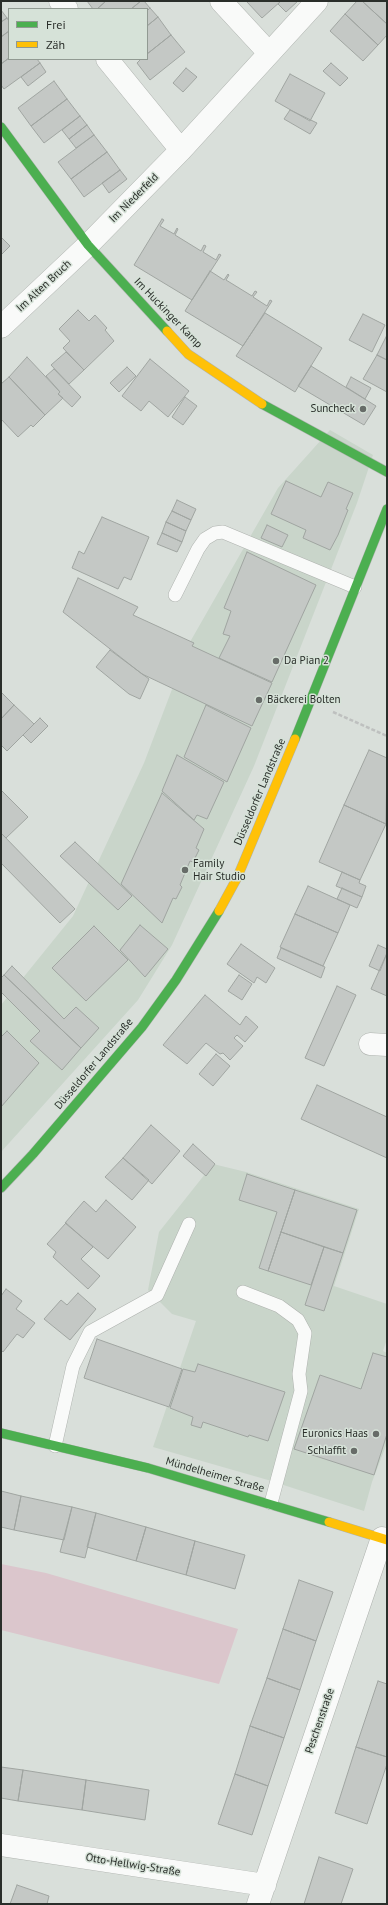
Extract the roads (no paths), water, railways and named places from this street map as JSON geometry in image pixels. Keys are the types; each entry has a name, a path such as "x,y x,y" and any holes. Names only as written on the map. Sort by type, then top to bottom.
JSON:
{"main road":[{"name":"Im Huckinger Kamp","path":"1,127 88,245 188,354 262,404 387,472"},
{"name":"Düsseldorfer Landstraße","path":"1,1188 38,1148 142,1026 176,980 237,878 310,702 387,509"},
{"name":"Mündelheimer Straße","path":"1,1426 34,1441"},
{"name":"Mündelheimer Straße","path":"1,1434 148,1468 270,1503 384,1539"}],"street":[{"path":"221,1 269,53"},
{"name":"Im Niederfeld","path":"88,245 181,150 317,1"},
{"path":"108,60 181,150"},
{"name":"Im Alten Bruch","path":"1,327 88,245"},
{"name":"Peschenstraße","path":"262,1894 384,1539"},
{"name":"Otto-Hellwig-Straße","path":"1,1845 262,1894"}],"lane":[{"path":"176,595 198,549 205,539 215,533 223,532 355,587"},
{"path":"55,1446 73,1366 90,1332 157,1295 189,1224"},
{"path":"243,1292 279,1306 298,1320 305,1333 299,1374 301,1391 270,1503"}],"place":[{"name":"Suncheck","path":"363,409"},
{"name":"Da Pian 2","path":"276,661"},
{"name":"Bäckerei Bolten","path":"259,700"},
{"name":"Family Hair Studio","path":"185,870"},
{"name":"Euronics Haas","path":"376,1434"},
{"name":"Schlaffit","path":"354,1451"}]}
